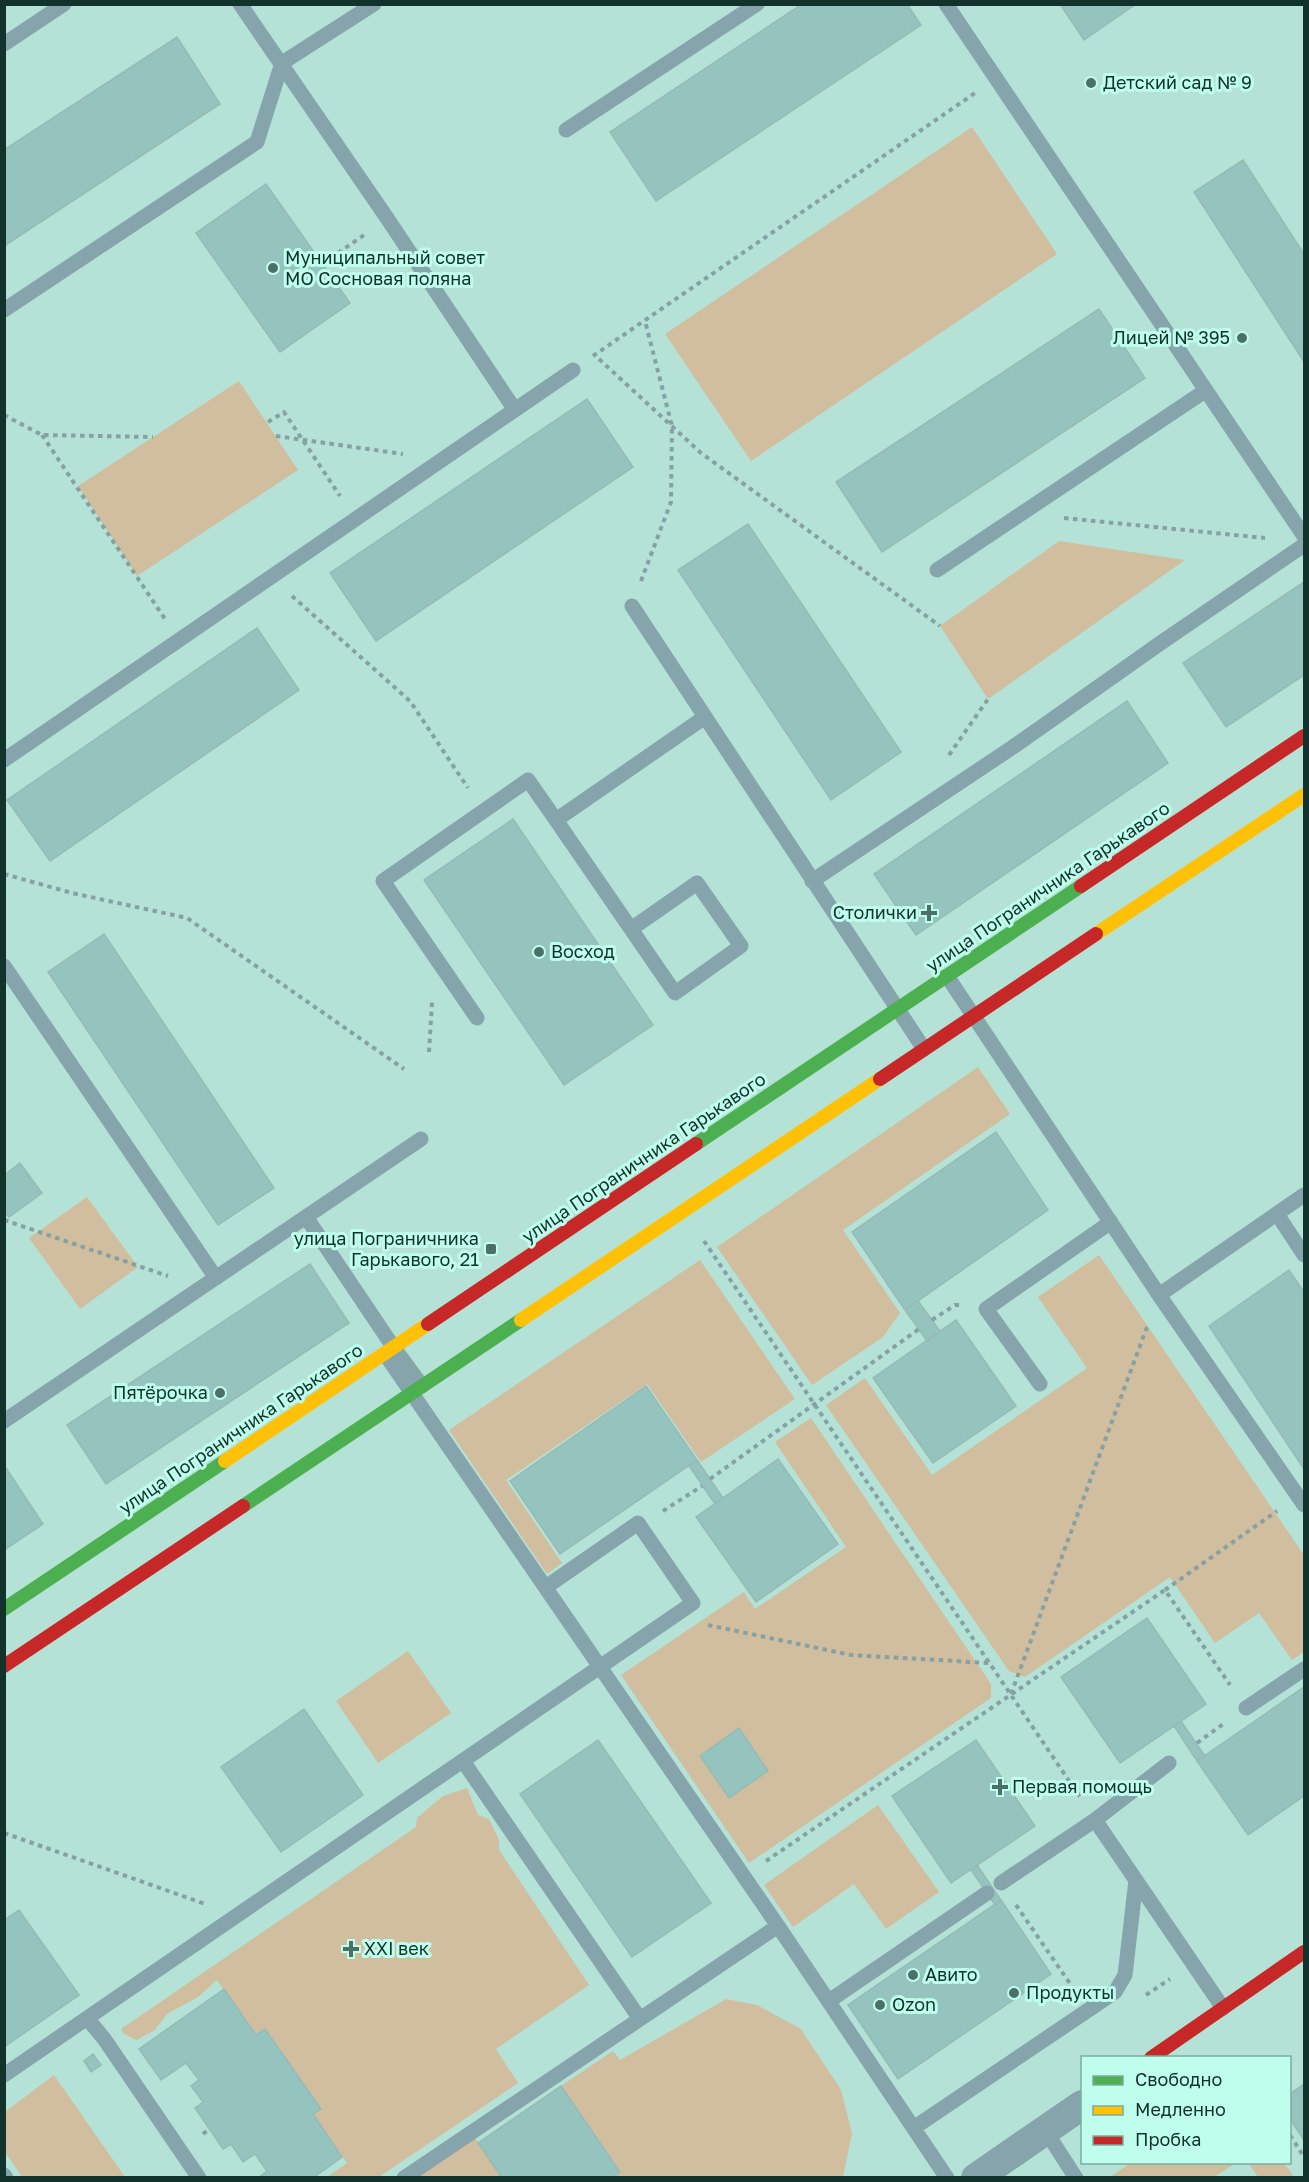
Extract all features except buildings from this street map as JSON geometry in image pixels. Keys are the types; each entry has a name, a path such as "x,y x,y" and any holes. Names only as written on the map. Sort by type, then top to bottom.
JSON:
{"street":[{"name":"улица Пограничника Гарькавого","path":"4,1609 1305,736"},
{"path":"4,1666 1305,795"},
{"path":"1154,2056 1305,1952"},
{"path":"976,2178 1081,2105"}],"lane":[{"path":"4,44 64,4"},
{"path":"240,4 515,410"},
{"path":"4,310 257,142 282,63 374,4"},
{"path":"566,130 757,4"},
{"path":"946,4 1305,536"},
{"path":"4,760 573,370"},
{"path":"937,570 1205,391"},
{"path":"812,881 1013,747 1305,545"},
{"path":"632,606 924,1049"},
{"path":"556,820 705,717"},
{"path":"477,1018 383,881 528,780 675,993 741,946 697,883 631,929"},
{"path":"4,966 209,1283"},
{"path":"947,976 1159,1295 1301,1501"},
{"path":"4,1421 421,1139"},
{"path":"1159,1295 1305,1195"},
{"path":"1277,1214 1305,1255"},
{"path":"306,1217 390,1351 418,1389 546,1587 915,2127 947,2178"},
{"path":"1040,1384 986,1309 1110,1222"},
{"path":"4,2075 693,1603 638,1523 546,1587"},
{"path":"1246,1708 1305,1669"},
{"path":"463,1761 640,2019"},
{"path":"1001,1883 1095,1820 1169,1763"},
{"path":"1095,1820 1223,2008"},
{"path":"915,2127 1115,1992 1125,1975 1136,1880"},
{"path":"829,2001 987,1893"},
{"path":"404,2178 778,1926"},
{"path":"87,2018 105,2040 199,2178"},
{"path":"1045,2130 1076,2178"}],"path":[{"path":"573,370 995,79"},
{"path":"338,253 387,219"},
{"path":"632,606 671,502 672,426 645,321"},
{"path":"595,355 701,453 940,626"},
{"path":"268,422 284,412 356,519"},
{"path":"4,415 42,435 153,437"},
{"path":"42,435 179,641"},
{"path":"276,436 443,459"},
{"path":"1021,514 1269,538"},
{"path":"271,577 410,701 483,812"},
{"path":"4,874 187,918 404,1069"},
{"path":"4,1220 138,1267 209,1283"},
{"path":"699,1233 1095,1820"},
{"path":"1011,1695 1159,1295"},
{"path":"710,1479 919,1329"},
{"path":"638,1523 673,1505 702,1486"},
{"path":"744,1876 1165,1590 1301,1501"},
{"path":"1165,1590 1246,1708 1197,1743"},
{"path":"672,1617 851,1655 989,1663"},
{"path":"4,1833 237,1915"},
{"path":"1001,1883 1089,2010"},
{"path":"1144,1997 1178,1974"},
{"path":"1291,2136 1305,2157"}],"shaded area":[{"path":"972,127 1057,254 751,461 665,334"},
{"path":"239,381 298,470 137,576 78,486"},
{"path":"1059,541 1185,560 988,699 940,626"},
{"path":"978,1067 1010,1114 843,1230 900,1313 883,1337 812,1385 717,1247"},
{"path":"87,1197 138,1267 80,1309 29,1238"},
{"path":"1099,1255 1304,1555 1304,1652 1292,1660 1259,1613 1215,1643 1170,1577 1025,1677 1009,1671 826,1405 865,1378 932,1475 1087,1368 1038,1297"},
{"path":"700,1260 795,1399 701,1462 647,1384 506,1480 562,1563 547,1574 449,1430"},
{"path":"811,1418 991,1684 991,1698 749,1863 621,1675 744,1592 755,1609 846,1547 775,1442"},
{"path":"408,1651 451,1713 378,1763 336,1701"},
{"name":"XXI век","path":"467,1788 478,1815 489,1819 499,1840 499,1850 589,1985 496,2049 518,2083 379,2177 327,2177 347,2163 313,2114 321,2108 265,2029 256,2035 217,1980 198,1997 167,2014 155,2030 137,2040 124,2034 121,2029 416,1827 417,1818 443,1796"},
{"path":"878,1805 939,1892 886,1929 854,1884 793,1927 764,1885"},
{"path":"726,1999 757,2005 801,2029 841,2090 852,2133 843,2177 612,2177 620,2171 561,2086 613,2051 620,2060"},
{"path":"54,2075 125,2177 22,2177 5,2152 5,2112"},
{"path":"475,2138 502,2177 415,2178"},
{"path":"1129,2164 1234,2164 1214,2177 1110,2177"},
{"path":"1249,2164 1285,2164 1294,2177 1258,2177"}],"traffic: fast":[{"path":"696,1144 1081,886"},
{"path":"243,1506 521,1320"},
{"path":"4,1609 225,1461"}],"traffic: slow":[{"path":"1096,934 1304,795"},
{"path":"521,1320 880,1079"},
{"path":"225,1461 428,1324"}],"traffic: jam":[{"path":"1081,886 1304,736"},
{"path":"880,1079 1096,934"},
{"path":"428,1324 696,1144"},
{"path":"4,1666 243,1506"},
{"path":"1154,2056 1304,1952"}],"place":[{"name":"Детский сад № 9","path":"1091,83"},
{"name":"Муниципальный совет МО Сосновая поляна","path":"273,268"},
{"name":"Лицей № 395","path":"1242,338"},
{"name":"Столички","path":"929,913"},
{"name":"Восход","path":"539,952"},
{"name":"улица Пограничника Гарькавого, 21","path":"491,1249"},
{"name":"Пятёрочка","path":"220,1393"},
{"name":"Первая помощь","path":"1000,1787"},
{"name":"XXI век","path":"351,1949"},
{"name":"Авито","path":"913,1975"},
{"name":"Продукты","path":"1014,1993"},
{"name":"Ozon","path":"880,2005"}]}
